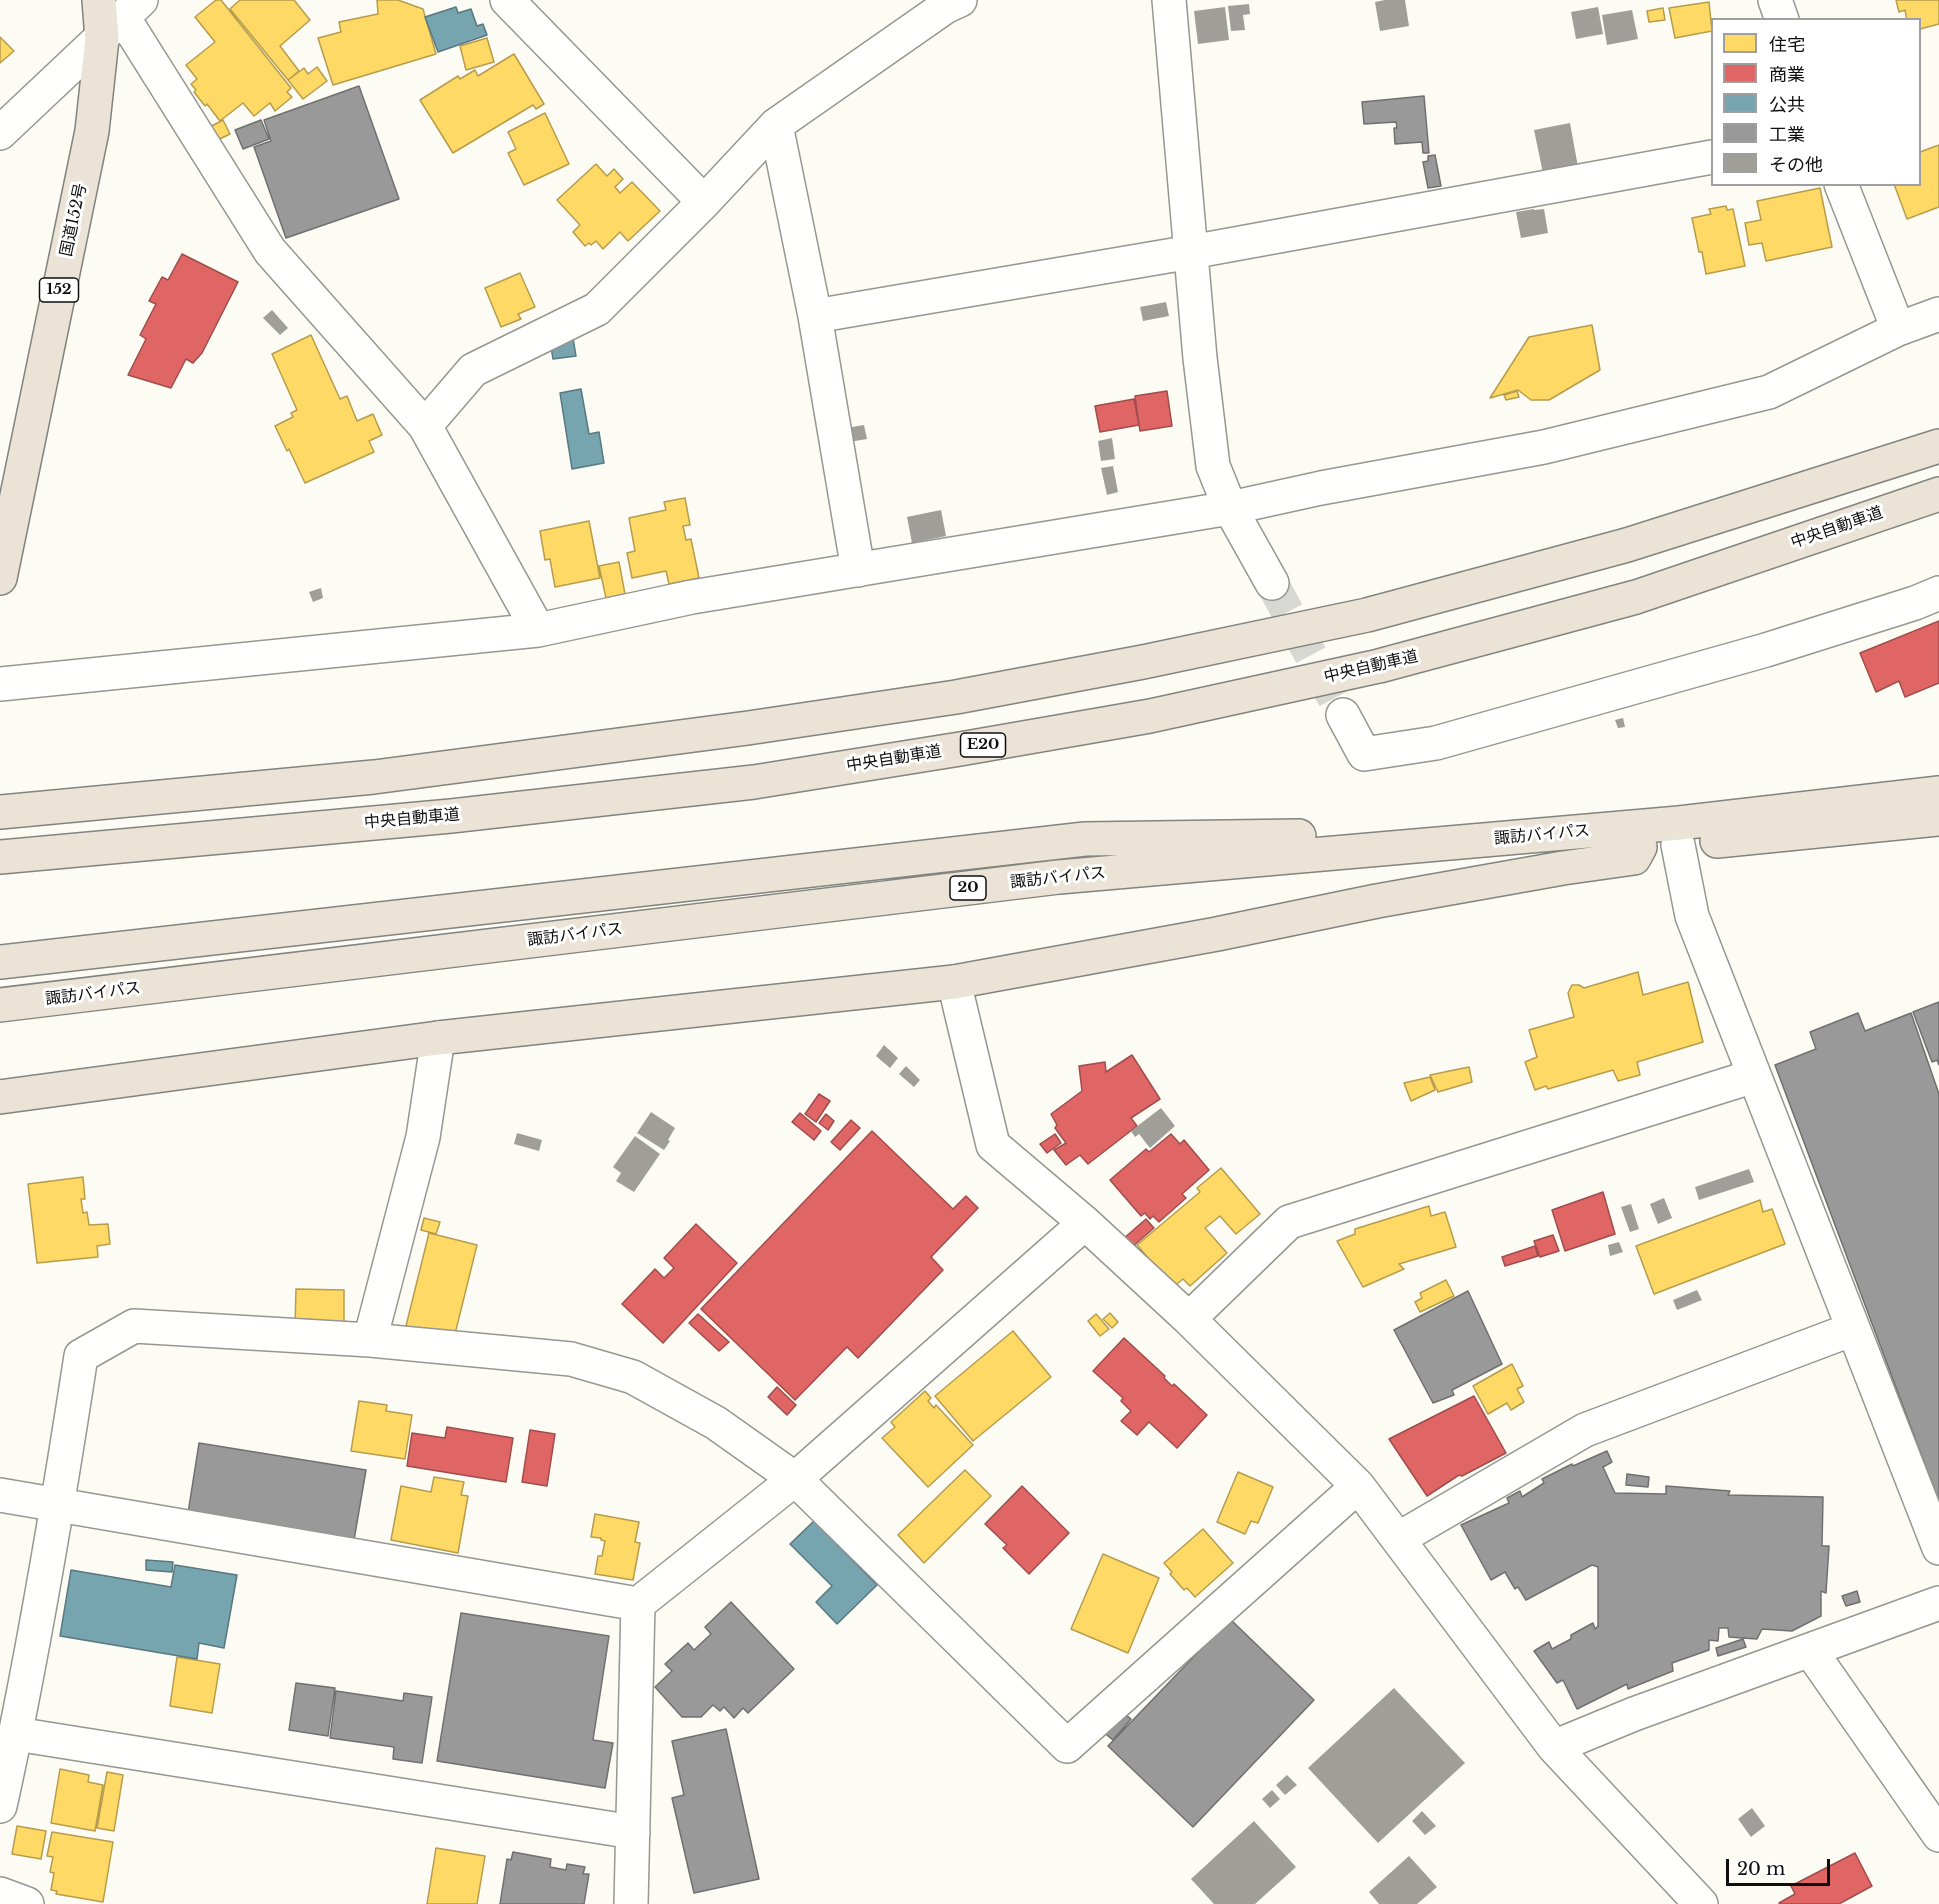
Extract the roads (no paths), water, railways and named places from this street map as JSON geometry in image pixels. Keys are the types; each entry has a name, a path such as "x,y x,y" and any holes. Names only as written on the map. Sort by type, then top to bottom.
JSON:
{"highway":[{"name":"国道152号","path":"0,578 116,14"},
{"path":"0,812 374,777 748,729 956,698 1367,615 1627,545 1939,446"},
{"name":"中央自動車道","path":"0,857 451,816 754,782 1150,716 1379,666 1625,600 1939,494"},
{"name":"諏訪バイパス","path":"0,1005 1059,877 1679,823 1939,793"},
{"name":"諏訪バイパス","path":"0,1020 1058,892 1437,860 1678,845 1939,819"},
{"name":"20","path":"0,962 1085,839 1351,835 1515,829 1533,835"},
{"name":"20","path":"0,1096 438,1038 954,982 1216,934 1388,899 1563,868 1634,858 1640,847"}],"street":[{"path":"507,0 704,202"},
{"path":"425,426 473,370 597,309 704,202 776,125 945,7 960,0"},
{"path":"1169,0 1200,358 1213,466 1230,508 1272,583"},
{"path":"1775,0 1781,18"},
{"path":"0,133 116,14 270,251 425,426 538,630"},
{"path":"776,125 816,316 858,570"},
{"path":"816,316 1191,252 1711,158"},
{"path":"1843,186 1898,329"},
{"path":"0,684 538,630 692,597 1230,508 1321,488 1544,447 1769,392 1898,329 1939,314"},
{"path":"1343,715 1364,753 1437,743 1766,650 1916,603 1939,593"},
{"path":"1678,845 1692,916 1939,1548"},
{"path":"954,982 993,1145 1085,1223 1189,1319 1358,1486 1554,1747 1701,1904"},
{"path":"370,1340 423,1137 438,1038"},
{"path":"1189,1319 1289,1222 1754,1076"},
{"path":"0,1495 638,1604 795,1479 1085,1223"},
{"path":"0,1806 16,1734 58,1504 81,1356 134,1326 370,1340 571,1359 633,1377 716,1423 795,1479 1066,1746 1358,1486"},
{"path":"1398,1539 1585,1430 1853,1329"},
{"path":"631,1904 638,1604"},
{"path":"1554,1747 1634,1714 1939,1604"},
{"path":"1810,1650 1939,1835"},
{"path":"16,1734 633,1832"},
{"path":"0,1894 27,1904"}],"tunnel":[{"path":"1272,583 1343,715"}]}
